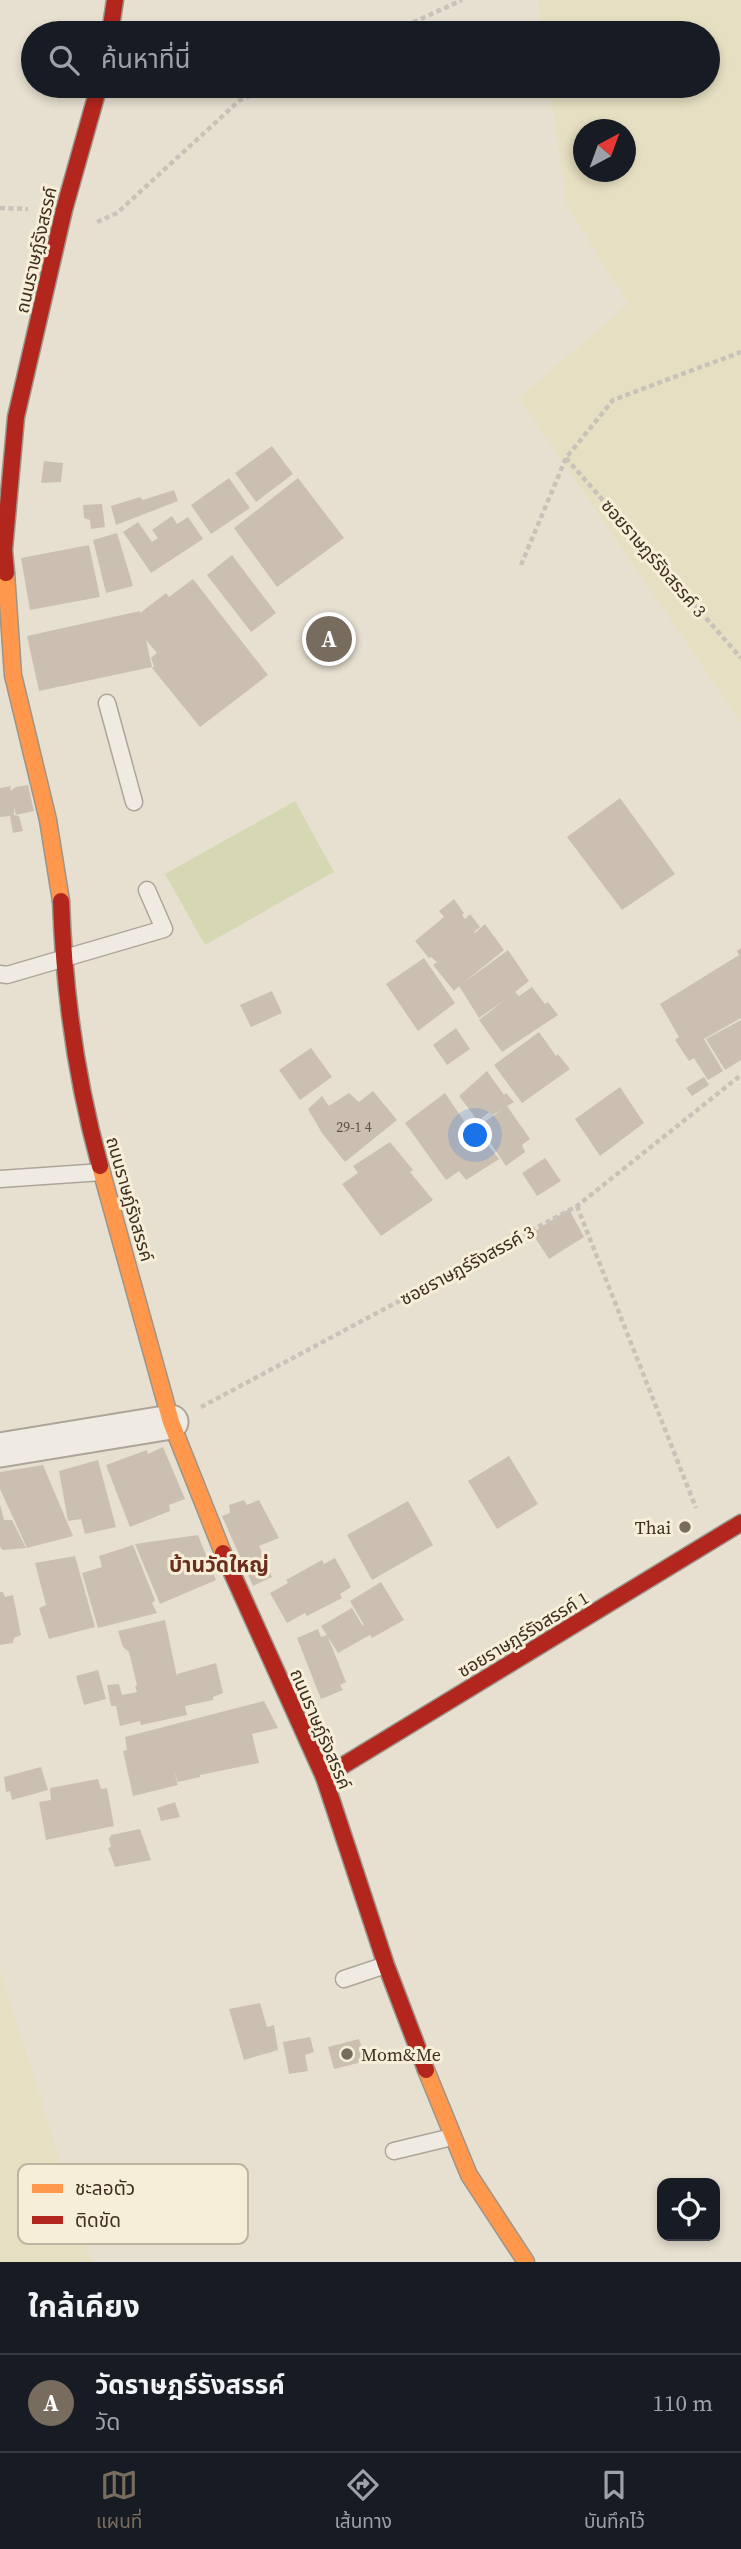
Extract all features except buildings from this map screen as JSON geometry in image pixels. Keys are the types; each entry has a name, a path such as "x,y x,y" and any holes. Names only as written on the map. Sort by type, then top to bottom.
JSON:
{"street":[{"path":"112,21 116,0"},
{"name":"ถนนราษฎ์รังสรรค์","path":"96,98 64,210 16,417 2,550 17,717 48,820 61,890 63,960 70,1029 88,1123 171,1422 209,1522 324,1777 386,1965 452,2137 469,2175 526,2262"},
{"path":"0,1450 171,1422"},
{"name":"ซอยราษฎร์รังสรรค์ 1","path":"324,1777 741,1523"}],"lane":[{"path":"107,703 134,802"},
{"path":"0,974 7,975 63,960 164,929 147,890"},
{"path":"0,1179 102,1171"},
{"path":"344,1979 386,1965"},
{"path":"394,2151 452,2137"}],"path":[{"path":"416,21 462,0"},
{"path":"64,210 99,223 117,213 245,98"},
{"path":"521,565 566,458 613,400 741,352"},
{"name":"ซอยราษฎร์รังสรรค์ 3","path":"566,458 741,658"},
{"name":"ซอยราษฎร์รังสรรค์ 3","path":"171,1422 577,1206 741,1075"},
{"path":"577,1206 710,1544"}],"shaded area":[{"path":"537,0 741,0 741,722 519,398 628,304 567,206 551,98 720,98 720,21 540,21"},
{"path":"0,1969 61,2164 18,2164 18,2244 86,2244 92,2262 0,2262"}],"green space":[{"path":"295,801 334,872 205,945 165,874"}],"traffic: slow":[{"path":"6,573 13,675 48,820 61,901"},
{"path":"100,1166 171,1422 223,1553"},
{"path":"426,2070 469,2175 526,2262"}],"traffic: jam":[{"path":"112,21 115,0"},
{"path":"6,573 4,550 16,417 64,210 96,98"},
{"path":"61,901 73,1035 84,1101 100,1166"},
{"path":"324,1777 741,1523"},
{"path":"223,1553 324,1777 386,1965 426,2070"}],"place":[{"name":"วัดราษฎร์รังสรรค์","path":"329,639"},
{"name":"Thai","path":"685,1527"},
{"name":"Mom&Me","path":"347,2054"}],"district":[{"name":"บ้านวัดใหญ่","path":"219,1564"}]}
